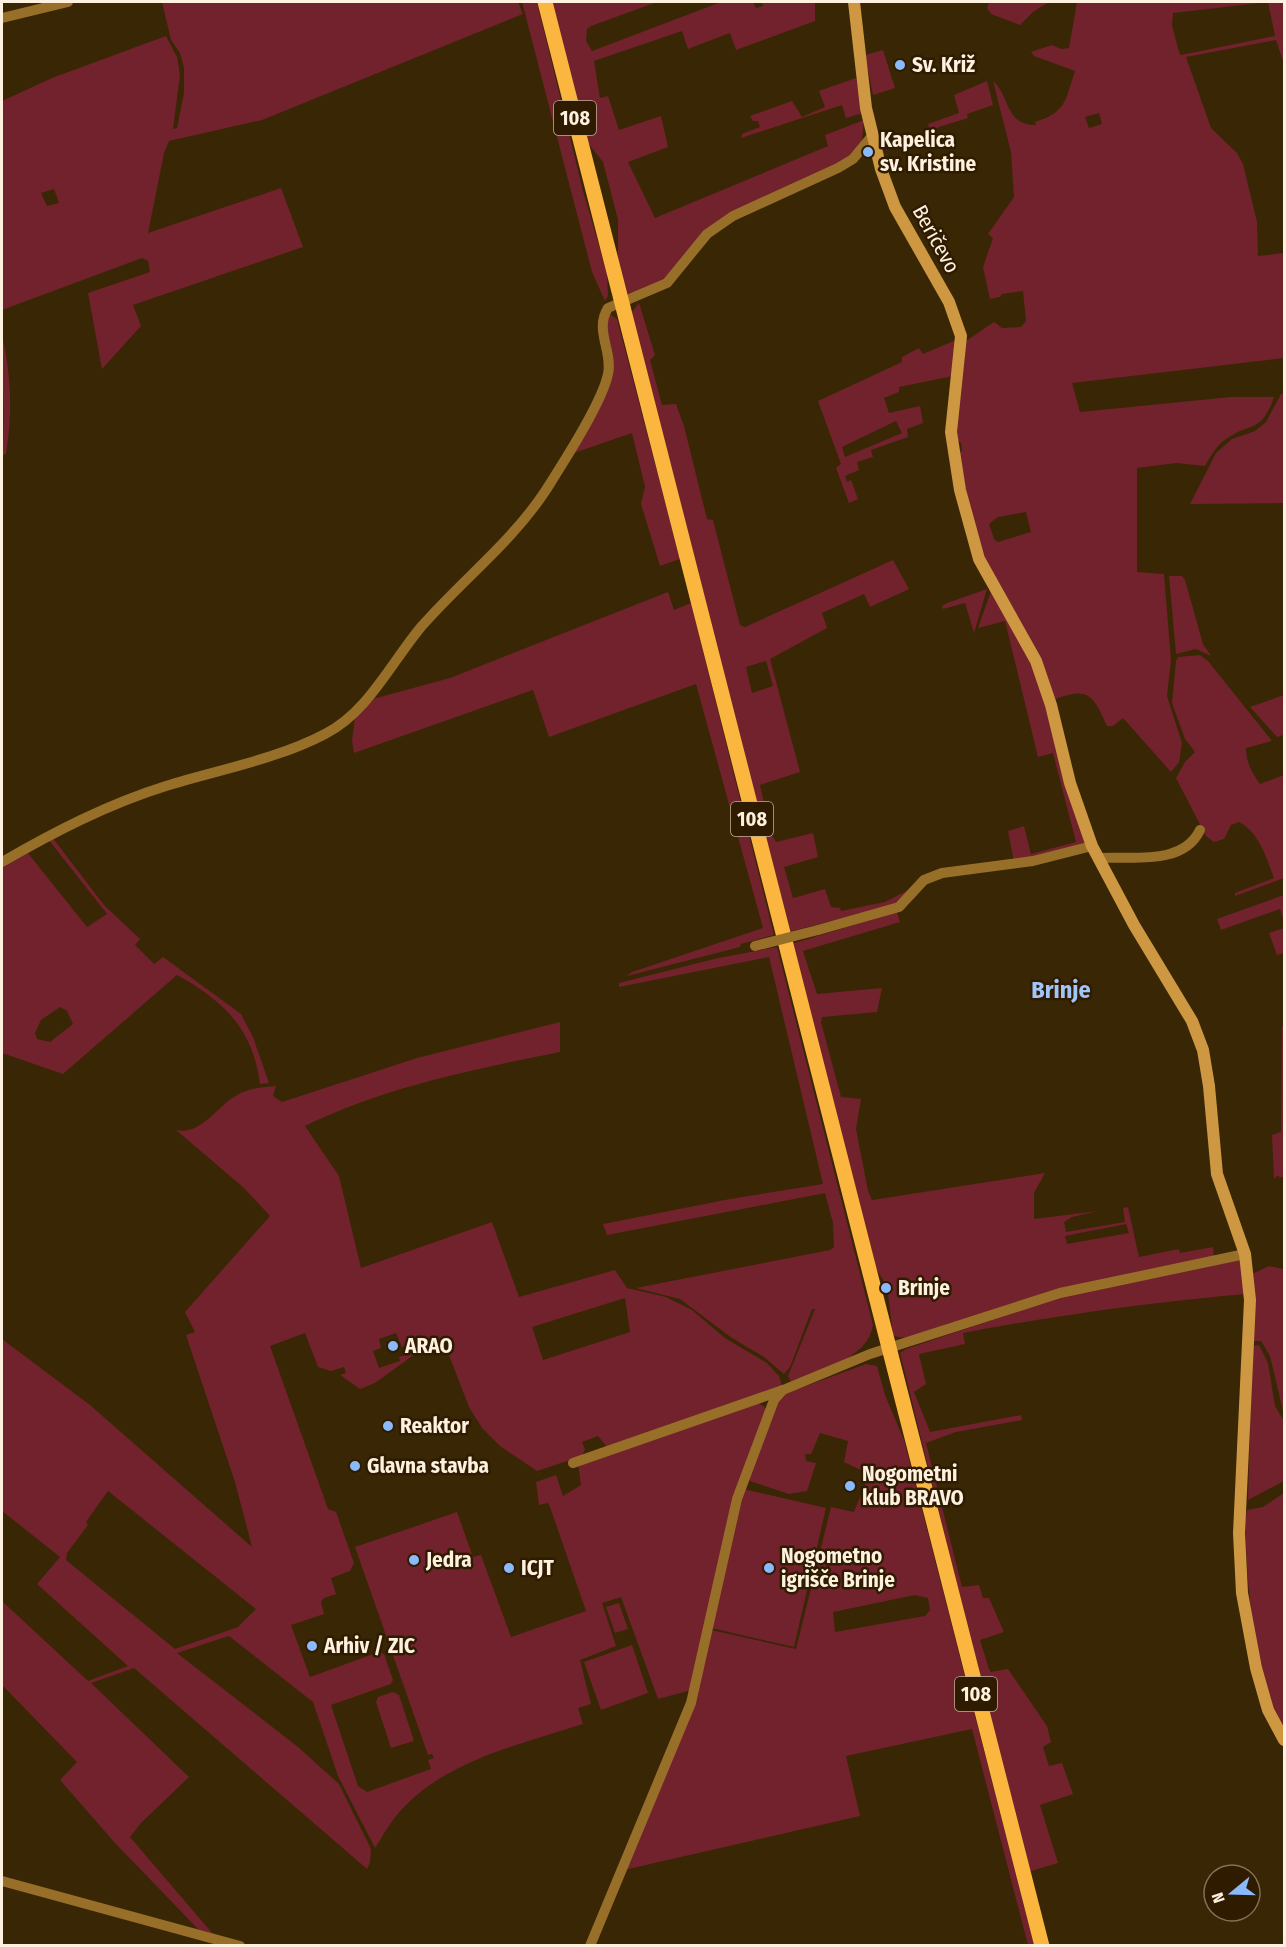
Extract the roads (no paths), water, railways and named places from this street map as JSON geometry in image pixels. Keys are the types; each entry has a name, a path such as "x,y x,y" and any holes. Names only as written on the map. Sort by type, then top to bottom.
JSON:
{"main road":[{"name":"108","path":"545,2 887,1349 1042,1946"}],"street":[{"path":"2,18 68,2"},
{"name":"Beričevo","path":"854,2 860,66 872,136 895,207 957,321 961,336 951,432 962,500 979,560 991,585 1036,661 1051,705 1070,783 1095,852 1134,925 1192,1021 1203,1050 1209,1086 1216,1174 1245,1254 1250,1300 1239,1533 1242,1593 1259,1678 1268,1710 1284,1740"},
{"path":"2,862 53,833 121,802 306,743 352,717 421,627 514,532 545,491 603,389 609,365 602,321 608,308 667,283 707,234 733,216 838,168 853,159 872,136"},
{"path":"755,946 899,907 924,880 942,873 1095,852 1171,855 1189,846 1200,830"},
{"path":"573,1463 783,1390 887,1349 1060,1293 1245,1254"},
{"path":"590,1946 691,1704 737,1499 774,1400 783,1390"},
{"path":"2,1881 88,1902 240,1946"}],"place":[{"name":"Sv. Križ","path":"900,65"},
{"name":"Kapelica sv. Kristine","path":"868,152"},
{"name":"Brinje","path":"886,1288"},
{"name":"ARAO","path":"393,1346"},
{"name":"Reaktor","path":"388,1426"},
{"name":"Glavna stavba","path":"355,1466"},
{"name":"Nogometni klub BRAVO","path":"850,1486"},
{"name":"Jedra","path":"414,1560"},
{"name":"ICJT","path":"509,1568"},
{"name":"Nogometno igrišče Brinje","path":"769,1568"},
{"name":"Arhiv / ZIC","path":"312,1646"}],"district":[{"name":"Brinje","path":"1061,990"}]}
